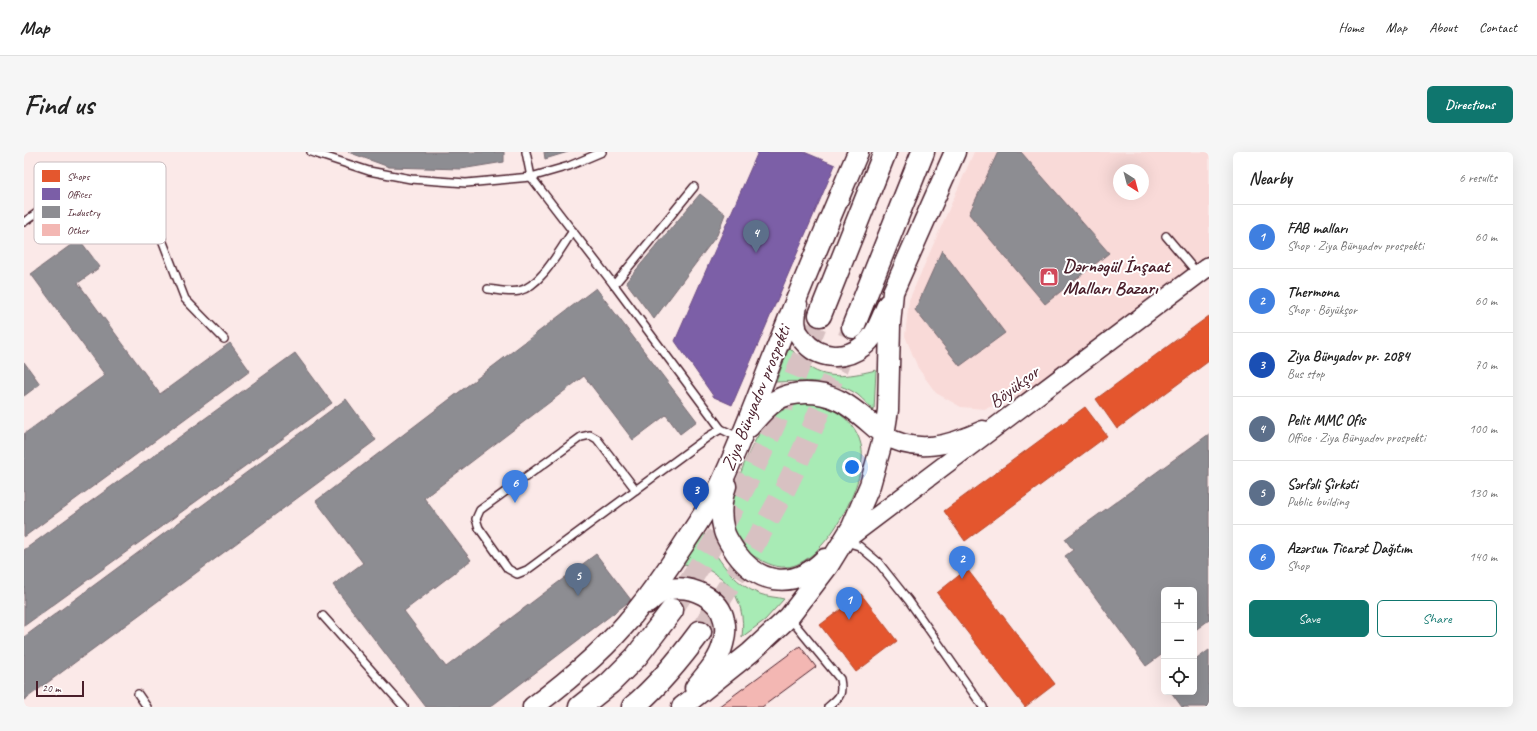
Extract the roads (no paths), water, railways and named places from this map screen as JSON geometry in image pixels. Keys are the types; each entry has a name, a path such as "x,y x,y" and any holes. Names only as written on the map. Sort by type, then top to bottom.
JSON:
{"main road":[{"name":"Ziya Bünyadov prospekti","path":"533,707 554,691 595,655 634,614 661,578 708,507 740,438 802,284 858,152"},
{"path":"820,315 885,152"},
{"path":"853,326 923,152"},
{"path":"802,284 795,316 796,328 800,337 807,346 828,356 842,356 854,352 865,345 875,332 955,152"},
{"path":"681,707 750,653 789,617 828,566 852,527 870,485 884,435 888,410 890,331 893,292"},
{"path":"844,541 819,565 806,574 793,578 782,580 771,579 749,568 733,548 724,533 722,521 722,506 725,489 740,438 756,418 776,400 795,394 808,393 837,399 884,435"},
{"path":"634,614 656,596 669,589 681,587 695,590 703,594 712,600 721,611 724,620 725,632 723,644 718,657 681,707"},
{"path":"580,707 610,683 636,657 672,610"},
{"path":"633,707 662,679 700,632"}],"street":[{"name":"Böyükşor","path":"844,541 1204,270"},
{"path":"884,435 896,442 909,446 936,445 977,433 1010,417"}],"lane":[{"path":"311,152 369,170 411,179 466,183 531,177 569,166 602,152"},
{"path":"526,152 531,177 722,429 740,438"},
{"path":"614,286 694,187"},
{"path":"24,222 34,215"},
{"path":"488,289 518,291 529,286 542,276 573,231"},
{"path":"1166,236 1204,270"},
{"path":"164,244 185,300 224,339"},
{"path":"636,490 597,439 590,435 581,437 480,510 476,519 479,528 508,569 517,574 527,570 636,490 709,436 722,429"},
{"path":"844,541 859,546 878,562 909,601 983,707"},
{"path":"323,616 404,707"},
{"path":"789,617 840,679 842,690 839,698 828,707"},
{"path":"138,694 147,707"}],"tunnel":[{"path":"672,610 713,543 761,455 820,315"},
{"path":"700,632 744,561 785,489 812,429 853,327"}],"place":[{"name":"Pelit MMC Ofis","path":"756,253"},
{"name":"Dərnəgül İnşaat Malları Bazarı","path":"1049,277"},
{"name":"Azərsun Ticarət Dağıtım","path":"515,503"},
{"name":"Ziya Bünyadov pr. 2084","path":"696,510"},
{"name":"Thermona","path":"962,579"},
{"name":"Sərfəli Şirkəti","path":"578,596"},
{"name":"FAB malları","path":"849,620"}]}
